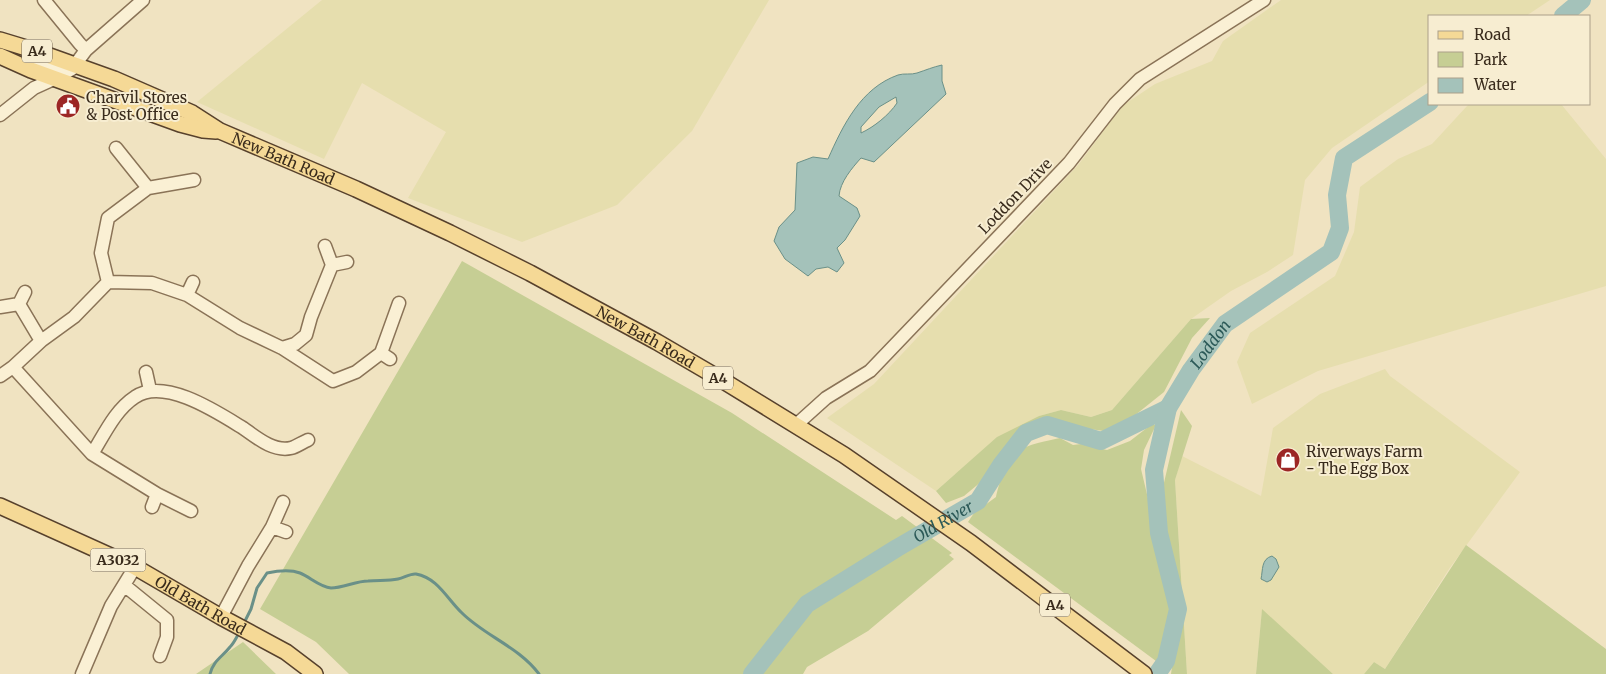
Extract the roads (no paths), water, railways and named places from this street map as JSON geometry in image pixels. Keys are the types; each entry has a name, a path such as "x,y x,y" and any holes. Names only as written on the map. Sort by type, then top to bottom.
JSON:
{"main road":[{"name":"New Bath Road","path":"0,40 114,79 192,113 220,131 356,189 530,273 685,358 796,425 900,493 971,543 1141,671"},
{"name":"New Bath Road","path":"6,58 31,70 180,124 204,130 220,131"},
{"name":"Old Bath Road","path":"0,506 135,567 226,620 286,652 315,674"}],"street":[{"path":"44,0 86,50"},
{"path":"0,115 34,88 72,69 86,50 143,0"},
{"name":"Loddon Drive","path":"796,425 826,398 870,371 1069,163 1115,104 1140,79 1264,0"},
{"path":"6,58 46,68 74,64"},
{"path":"31,70 34,88"},
{"path":"116,148 148,188"},
{"path":"108,282 101,253 108,218 148,188 194,180"},
{"path":"282,348 295,344 306,335 311,317 332,265 325,246"},
{"path":"332,265 347,262"},
{"path":"0,376 74,316 108,282 152,283 187,295 240,328 282,348 334,381 386,356 399,303"},
{"path":"187,295 193,282"},
{"path":"18,304 25,292"},
{"path":"18,304 41,341"},
{"path":"0,307 18,304"},
{"path":"13,367 92,454 156,494 191,511"},
{"path":"146,372 150,390"},
{"path":"92,454 120,410 135,396 150,390 171,392 212,409 236,431 271,447 290,448 308,440"},
{"path":"152,507 156,494"},
{"path":"226,620 248,566 272,527 283,502"},
{"path":"272,527 286,532"},
{"path":"82,674 111,606 135,567"},
{"path":"124,585 167,620 167,637 160,656"}],"water":[{"path":"942,65 942,81 946,94 874,162 861,158 844,180 839,196 857,208 860,216 845,240 837,248 844,263 837,272 828,267 816,269 808,276 785,259 774,241 779,227 795,210 797,163 813,157 828,159 840,133 855,109 864,98 885,81 898,75 915,74","holes":["896,97 897,103 881,120 861,133 861,127 879,107"]},
{"path":"1272,556 1276,559 1279,567 1271,580 1267,582 1261,579 1262,569 1264,562 1268,557"}],"waterway":[{"name":"Loddon","path":"1564,15 1582,0"},
{"name":"Loddon","path":"1157,674 1166,661 1178,609 1159,533 1154,470 1168,408 1191,370 1225,324 1331,252 1340,228 1337,195 1344,158 1428,103"},
{"name":"Old River","path":"752,674 807,604 897,548 978,501 1001,465 1026,433 1047,425 1101,441 1168,408"},
{"path":"243,625 251,609 257,588 267,573 292,571 331,588 363,581 394,580 416,574 424,576 436,584 471,621 522,656 539,674"},
{"path":"210,674 216,662 239,633"}],"place":[{"name":"Charvil Stores & Post Office","path":"68,106"},
{"name":"Riverways Farm - The Egg Box","path":"1288,460"}]}
